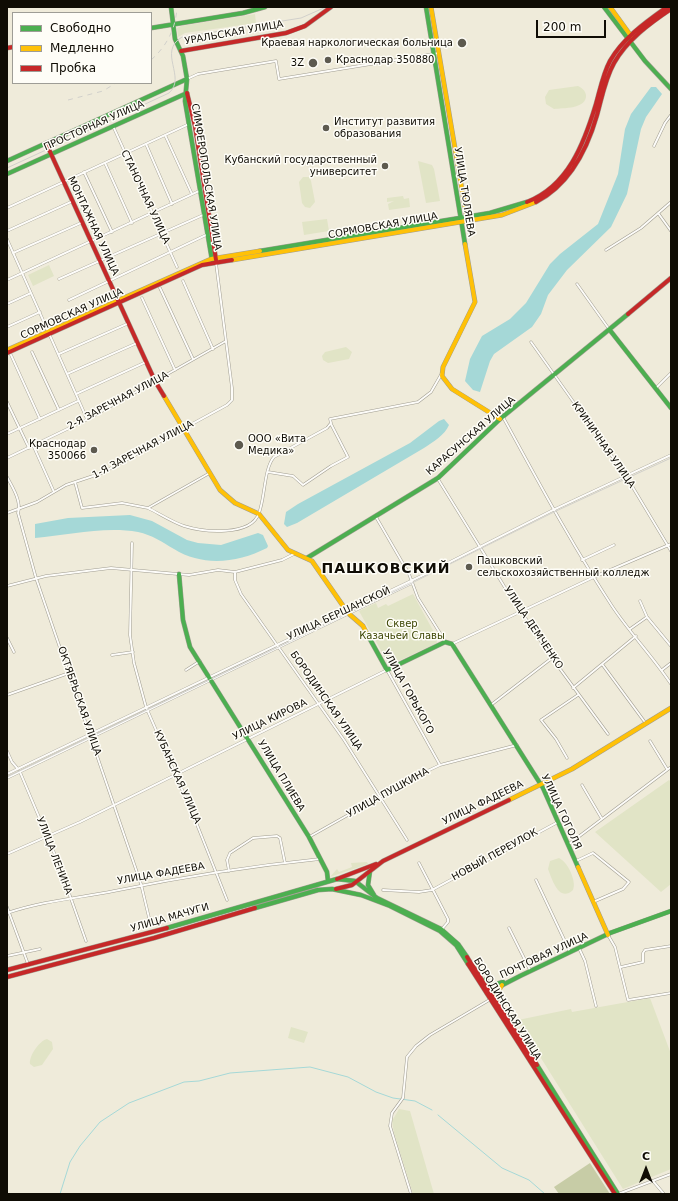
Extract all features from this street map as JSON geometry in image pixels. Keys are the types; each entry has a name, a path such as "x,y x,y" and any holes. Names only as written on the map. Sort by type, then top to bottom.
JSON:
{"main road":[{"name":"СИМФЕРОПОЛЬСКАЯ УЛИЦА","path":"171,7 176,41 181,51 187,79 185,101 210,259"},
{"name":"УРАЛЬСКАЯ УЛИЦА","path":"152,27 243,13 263,7"},
{"name":"УРАЛЬСКАЯ УЛИЦА","path":"181,51 286,33 305,26 331,7"},
{"name":"УЛИЦА ТЮЛЯЕВА","path":"426,7 475,306 442,372"},
{"name":"УЛИЦА ТЮЛЯЕВА","path":"431,7 467,219"},
{"path":"604,7 630,39"},
{"path":"610,7 645,61 671,89"},
{"name":"СОРМОВСКАЯ УЛИЦА","path":"8,353 49,332 216,260 518,211 543,199 564,182 582,151 611,68 619,54 630,39 668,7"},
{"name":"СОРМОВСКАЯ УЛИЦА","path":"630,39 671,9"},
{"name":"ПРОСТОРНАЯ УЛИЦА","path":"7,161 187,79"},
{"name":"СИМФЕРОПОЛЬСКАЯ УЛИЦА","path":"187,92 190,100 216,260"},
{"name":"ПРОСТОРНАЯ УЛИЦА","path":"7,174 187,92"},
{"name":"МОНТАЖНАЯ УЛИЦА","path":"46,143 155,381"},
{"path":"198,181 203,180"},
{"name":"СОРМОВСКАЯ УЛИЦА","path":"119,301 210,259 216,260"},
{"name":"КАРАСУНСКАЯ УЛИЦА","path":"307,558 376,518 438,478 502,418 555,376 671,278"},
{"path":"609,329 671,408"},
{"path":"442,372 443,379 452,389 502,418"},
{"path":"155,381 208,474 220,490 235,503 259,514 282,544 294,554 307,558"},
{"name":"УЛИЦА ГОРЬКОГО","path":"307,558 314,564 347,612 363,626 387,670"},
{"name":"УЛИЦА ПЛИЕВА","path":"179,574 181,618 184,632 200,661 309,837 327,872 328,881"},
{"path":"446,642 452,644"},
{"name":"УЛИЦА КИРОВА","path":"387,670 446,642"},
{"name":"УЛИЦА ГОГОЛЯ","path":"452,644 541,784 608,935"},
{"name":"УЛИЦА ФАДЕЕВА","path":"383,861 572,768 671,708"},
{"path":"336,889 348,887 358,883 371,869 383,861"},
{"path":"337,879 383,861"},
{"path":"371,869 368,885 377,898"},
{"name":"УЛИЦА МАЧУГИ","path":"7,970 152,932 337,879"},
{"name":"БОРОДИНСКАЯ УЛИЦА","path":"337,879 351,880 358,883 377,898 442,929 452,936 482,978 492,998 615,1194"},
{"name":"УЛИЦА МАЧУГИ","path":"7,977 154,938 241,911 318,890 336,889"},
{"name":"БОРОДИНСКАЯ УЛИЦА","path":"336,889 380,903 440,931 458,949 489,992"},
{"path":"278,895 275,899 278,901"},
{"path":"238,907 242,908 241,911"},
{"name":"ПОЧТОВАЯ УЛИЦА","path":"489,992 509,980 608,935 646,919 671,911"},
{"path":"57,957 55,960 59,962"},
{"path":"482,978 493,985 509,980"},
{"path":"496,1002 496,995 503,984"},
{"name":"БОРОДИНСКАЯ УЛИЦА","path":"492,998 496,1002 618,1194"}],"street":[{"path":"187,79 198,74 276,61 279,79 439,53"},
{"path":"654,146 664,123 671,115"},
{"path":"7,208 189,124"},
{"name":"СТАНОЧНАЯ УЛИЦА","path":"113,126 177,267"},
{"path":"165,136 192,195"},
{"path":"146,144 172,204"},
{"path":"105,163 132,223"},
{"path":"84,172 112,232"},
{"path":"7,280 200,191"},
{"path":"7,231 73,201"},
{"path":"606,250 641,228 671,202"},
{"path":"658,213 671,231"},
{"path":"59,279 203,215"},
{"path":"13,253 82,222"},
{"path":"69,300 171,253 206,235"},
{"path":"7,239 88,419"},
{"name":"СИМФЕРОПОЛЬСКАЯ УЛИЦА","path":"216,260 232,388 232,400"},
{"path":"183,281 213,349"},
{"path":"577,284 609,329"},
{"path":"160,288 194,360"},
{"path":"7,304 31,293"},
{"path":"142,298 175,370"},
{"path":"7,327 40,312"},
{"path":"59,354 129,323"},
{"name":"2-Я ЗАРЕЧНАЯ УЛИЦА","path":"7,458 88,419 226,341"},
{"path":"67,374 138,342"},
{"name":"КРИНИЧНАЯ УЛИЦА","path":"531,342 626,476 671,551"},
{"path":"32,352 59,410"},
{"path":"8,353 40,419"},
{"path":"76,394 146,361"},
{"path":"75,482 82,508 122,503 148,508 184,526 208,531 238,529 247,526 259,514 269,465 274,457 321,431 331,423 330,419 418,402 431,392 442,372"},
{"path":"656,388 671,373"},
{"name":"1-Я ЗАРЕЧНАЯ УЛИЦА","path":"7,513 20,509 75,482 102,473 227,405 232,400"},
{"path":"7,434 79,401"},
{"path":"7,402 29,448"},
{"path":"502,418 582,560 613,607 662,670 671,684"},
{"path":"268,472 293,476 305,484 331,466 348,458 344,446 331,423"},
{"path":"33,446 54,492"},
{"name":"УЛИЦА БЕРШАНСКОЙ","path":"7,774 146,707 279,647 553,510 671,455"},
{"path":"148,508 208,474"},
{"name":"ОКТЯБРЬСКАЯ УЛИЦА","path":"7,476 20,509 18,513 36,578 115,804 141,884 151,926"},
{"name":"УЛИЦА ДЕМЧЕНКО","path":"438,478 480,547 552,658 608,734"},
{"path":"7,485 11,484"},
{"path":"376,518 412,580 412,583 428,615 446,642"},
{"name":"КУБАНСКАЯ УЛИЦА","path":"132,543 130,604 133,652 147,711 176,775 227,900"},
{"path":"582,560 614,544"},
{"path":"452,644 594,577 671,544"},
{"path":"7,586 36,578 111,568 198,575 218,570 235,572 282,560 294,554"},
{"name":"БОРОДИНСКАЯ УЛИЦА","path":"235,572 235,580 241,594 277,644 312,697 319,704 381,796 407,840"},
{"name":"УЛИЦА БЕРШАНСКОЙ","path":"7,778 147,711 277,644 412,583"},
{"path":"640,601 647,617 671,646"},
{"path":"630,629 647,617"},
{"path":"573,688 636,636"},
{"path":"7,638 14,652"},
{"path":"112,655 133,652"},
{"path":"491,706 552,658"},
{"path":"186,670 200,661"},
{"path":"662,670 671,663"},
{"path":"602,664 644,721"},
{"name":"УЛИЦА КИРОВА","path":"7,854 176,775 387,670"},
{"name":"УЛИЦА ГОРЬКОГО","path":"387,670 440,765"},
{"path":"7,695 69,673"},
{"path":"567,758 556,739 541,720 578,695"},
{"path":"650,741 668,769"},
{"name":"УЛИЦА ПУШКИНА","path":"309,837 419,775 440,765 517,745"},
{"path":"7,751 18,769"},
{"path":"568,845 671,767"},
{"name":"УЛИЦА ЛЕНИНА","path":"20,772 47,836 86,941"},
{"path":"582,785 602,819"},
{"name":"НОВЫЙ ПЕРЕУЛОК","path":"432,890 558,822"},
{"path":"229,872 227,860 230,853 248,841 263,837 277,836 280,838 285,863"},
{"path":"575,861 593,853 628,882 623,889 593,902"},
{"name":"УЛИЦА ФАДЕЕВА","path":"8,912 69,897 114,891 141,884 285,863 320,860"},
{"path":"419,863 448,919 448,922 442,929"},
{"path":"536,880 570,952"},
{"path":"383,890 419,892 432,890"},
{"path":"7,908 28,964"},
{"path":"509,928 530,970"},
{"name":"УЛИЦА ГОГОЛЯ","path":"608,935 615,947 628,1000 671,994"},
{"path":"621,967 644,961 643,953 645,950 671,946"},
{"path":"579,948 585,961 596,1006"},
{"path":"7,956 40,949"},
{"path":"411,1194 390,1126 392,1114 402,1099 407,1057 416,1046 448,1023 492,998"},
{"path":"618,1194 671,1174"},
{"path":"653,1181 664,1194"}],"green space":[{"path":"255,14 256,23 185,33 178,37 177,28 181,26"},
{"path":"578,86 583,89 586,95 583,103 574,107 554,109 546,104 545,97 549,90"},
{"path":"418,161 432,165 440,201 426,203"},
{"path":"303,177 309,177 311,181 315,202 310,208 305,207 302,203 299,182"},
{"path":"403,196 404,199 409,198 410,207 389,210 388,204 394,201 387,202 387,198"},
{"path":"327,219 329,231 304,235 302,222"},
{"path":"49,265 54,276 33,286 28,275"},
{"path":"346,347 352,352 349,359 328,363 323,360 322,356 325,352"},
{"name":"Сквер Казачьей Славы","path":"413,594 435,634 437,643 392,664 384,656 359,611 376,603 378,608 386,604 388,606"},
{"path":"669,780 671,782 671,884 661,892 595,832"},
{"path":"559,858 566,864 571,872 574,882 573,890 564,894 557,888 548,869 550,861"},
{"path":"367,862 368,864 330,877 337,869 339,872 352,867 351,863"},
{"path":"650,998 671,1054 671,1169 623,1189 518,1020 571,1009 572,1012"},
{"path":"291,1027 308,1032 304,1043 288,1038"},
{"path":"47,1039 52,1042 53,1049 42,1065 34,1067 30,1064 31,1057 38,1046"},
{"path":"399,1109 410,1111 434,1194 413,1194 394,1133 392,1121"},
{"path":"590,1163 610,1194 559,1194 554,1187"}],"water":[{"path":"651,87 656,87 662,94 646,117 641,129 627,194 611,227 567,270 548,295 541,314 532,327 494,354 490,361 480,392 473,390 465,381 470,359 482,336 510,319 526,303 550,264 560,254 598,224 618,174 625,129 631,114"},
{"path":"444,419 449,425 445,432 424,448 297,523 287,527 284,524 286,512 298,504 410,443 439,421"},
{"path":"130,515 152,521 187,540 198,543 221,545 258,533 263,535 268,546 267,548 256,553 232,560 208,561 185,555 143,533 125,530 100,530 35,538 35,524 68,518"}],"waterway":[{"path":"60,1194 70,1162 80,1146 100,1122 129,1103 184,1082 199,1081 230,1073 310,1067 348,1077 376,1092 393,1098 415,1101 432,1110"},
{"path":"438,1115 502,1168 529,1180 545,1194"}],"tram line":[{"path":"7,168 169,93 174,87 175,80 172,50 175,43 182,37 301,18 326,7"},
{"path":"7,777 412,583 554,512 671,458"}],"railway":[{"path":"152,59 162,49 170,36 175,22 177,7"},
{"path":"68,100 103,91 114,84"}],"traffic: fast":[{"path":"171,7 175,39 183,56 187,79 185,101 212,260"},
{"path":"152,28 243,13 265,7"},
{"path":"426,7 465,244"},
{"path":"604,7 645,61 671,89"},
{"path":"7,161 187,79"},
{"path":"7,174 187,93"},
{"path":"260,251 490,213 527,202"},
{"path":"307,558 438,478 500,419 628,314"},
{"path":"609,329 671,408"},
{"path":"179,574 183,620 190,647 309,837 327,872 328,881"},
{"path":"366,632 387,670 445,642 452,644 543,788 578,867"},
{"path":"370,871 368,885 374,895"},
{"path":"167,928 337,879 355,881 377,898 441,929 458,944 467,957"},
{"path":"255,908 318,890 332,889 361,895 390,906 440,931 456,945 468,964"},
{"path":"487,993 610,933 671,911"},
{"path":"485,980 493,985 503,982"},
{"path":"537,1065 618,1194"}],"traffic: slow":[{"path":"431,7 467,219"},
{"path":"610,7 631,36"},
{"path":"232,260 502,215 536,202"},
{"path":"465,244 475,302 443,367 442,376 452,389 500,419"},
{"path":"7,350 211,259 260,251"},
{"path":"164,396 220,490 235,503 259,514 288,550 312,561 348,613 363,626 366,632"},
{"path":"509,800 572,769 671,708"},
{"path":"578,867 608,935"},
{"path":"496,1000 496,995 502,985"}],"traffic: jam":[{"path":"181,51 286,33 305,26 331,7"},
{"path":"527,202 541,195 553,186 564,175 572,162 586,134 605,71 615,53 628,38 667,7"},
{"path":"536,202 548,195 558,186 567,176 582,153 593,128 608,75 619,55 632,39 671,9"},
{"path":"7,48 12,47"},
{"path":"187,93 195,126 216,260"},
{"path":"46,143 155,381 164,396"},
{"path":"7,353 202,265 232,260"},
{"path":"628,314 671,278"},
{"path":"336,889 352,885 383,861 509,800"},
{"path":"337,879 376,864"},
{"path":"7,977 154,938 255,908"},
{"path":"7,970 167,928"},
{"path":"467,957 537,1065"},
{"path":"468,964 615,1194"}],"place":[{"name":"Краевая наркологическая больница","path":"462,43"},
{"name":"Краснодар 350880","path":"328,60"},
{"name":"3Z","path":"313,63"},
{"name":"Институт развития образования","path":"326,128"},
{"name":"Кубанский государственный университет","path":"385,166"},
{"name":"ООО «Вита Медика»","path":"239,445"},
{"name":"Краснодар 350066","path":"94,450"},
{"name":"Пашковский сельскохозяйственный колледж","path":"469,567"}],"district":[{"name":"ПАШКОВСКИЙ","path":"386,569"}]}
